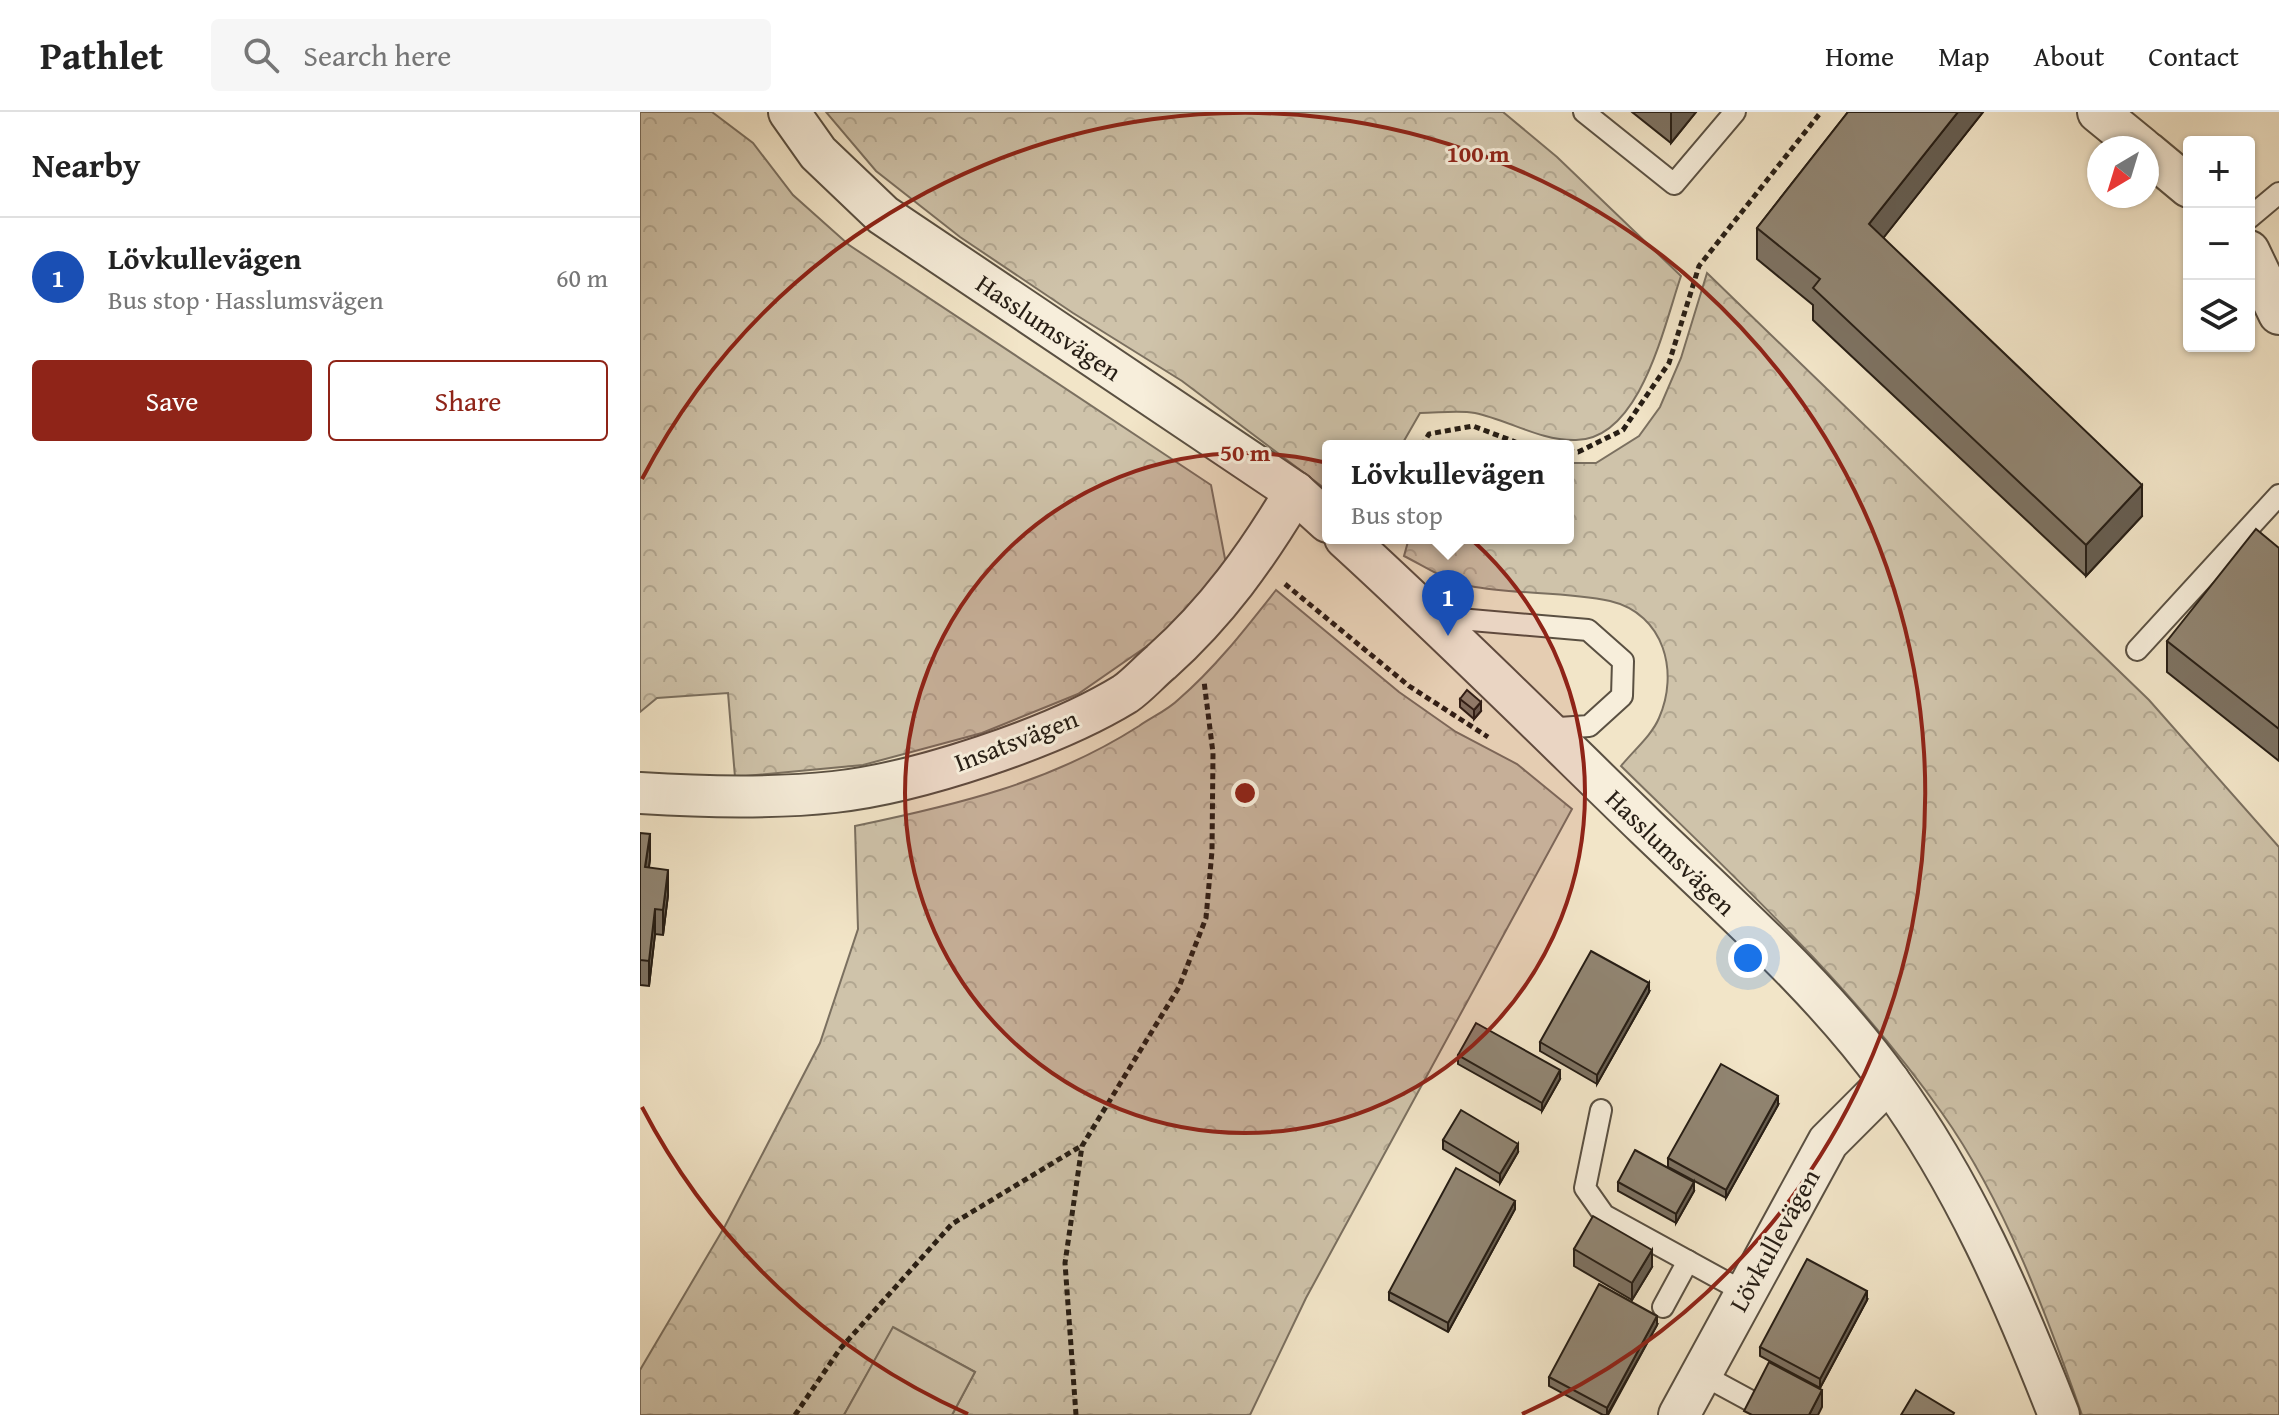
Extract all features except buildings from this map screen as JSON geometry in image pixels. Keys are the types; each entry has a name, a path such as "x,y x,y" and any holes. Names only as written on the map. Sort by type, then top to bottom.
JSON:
{"street":[{"name":"Hasslumsvägen","path":"789,112 818,153 883,215 1295,492 1322,517"},
{"path":"2098,112 2127,136"},
{"path":"2159,162 2183,182"},
{"path":"2255,264 2279,314"},
{"name":"Insatsvägen","path":"640,793 707,797 835,792 944,768 1035,737 1126,693 1200,628 1258,555 1295,492"},
{"name":"Hasslumsvägen","path":"1351,544 1835,1015 1889,1081 1960,1189 2017,1309 2059,1415"},
{"name":"Lövkullevägen","path":"1679,1415 1828,1142 1889,1081"}],"lane":[{"path":"1584,112 1674,184 1735,112"},
{"path":"2255,213 2279,193"},
{"path":"2137,650 2279,495"},
{"path":"1427,616 1588,630 1623,661 1622,696 1589,726 1544,729"},
{"path":"1601,1110 1585,1188 1604,1215 1746,1293"},
{"path":"1663,1307 1688,1261"},
{"path":"1701,1374 1749,1400"}],"path":[{"path":"1574,452 1623,430 1669,363 1699,266 1821,112"},
{"path":"1426,440 1429,434 1473,426 1510,440"},
{"path":"1258,555 1279,578 1409,686 1495,741"},
{"path":"1076,1415 1065,1263 1082,1146 1179,987 1206,918 1212,851 1213,753 1200,628"},
{"path":"795,1415 840,1349 952,1224 1082,1146"}],"green space":[{"path":"640,112 712,112 753,143 793,195 849,245 1211,485 1226,564 1176,626 1078,694 982,733 863,765 735,777 728,693 657,698 640,712"},
{"path":"826,112 1503,112 1557,157 1681,276 1657,349 1633,401 1617,421 1598,435 1576,440 1563,439 1537,434 1475,413 1420,413 1404,440 1322,440 1322,486 1182,381 960,237 876,171"},
{"path":"1707,273 2149,700 2279,847 2279,1415 2082,1415 2022,1259 1985,1183 1942,1113 1907,1066 1830,976 1748,890 1621,766 1652,731 1665,701 1668,683 1663,648 1644,618 1610,601 1462,584 1404,556 1407,544 1574,544 1574,463 1596,463 1639,436 1660,407 1681,358"},
{"path":"1276,590 1399,692 1456,732 1517,764 1572,809 1306,1298 1250,1415 952,1415 975,1372 893,1328 844,1415 640,1415 640,1370 725,1226 820,1043 858,929 855,826 1002,790 1105,746 1165,710 1193,687"},
{"path":"893,1327 975,1372 952,1415 844,1415"}],"place":[{"name":"Lövkullevägen","path":"1448,636"}]}
